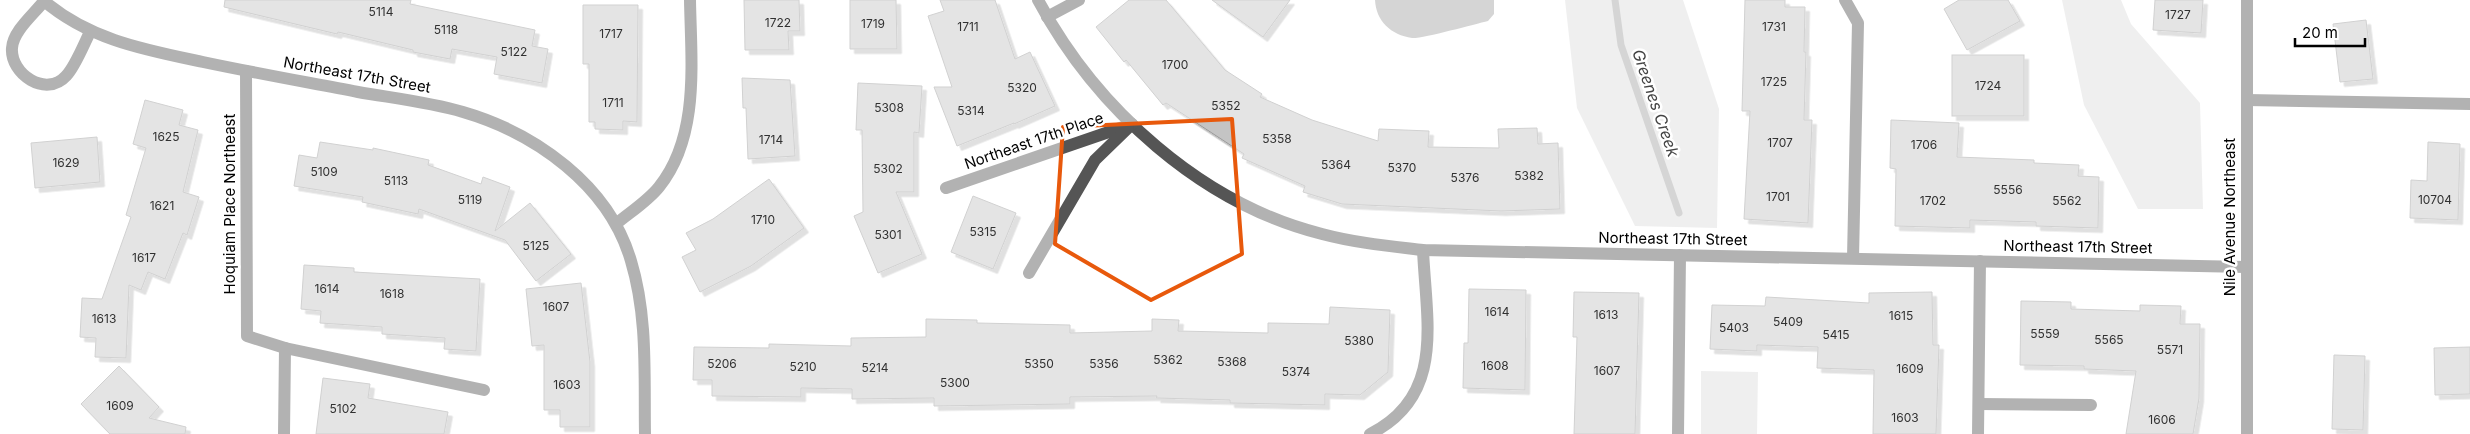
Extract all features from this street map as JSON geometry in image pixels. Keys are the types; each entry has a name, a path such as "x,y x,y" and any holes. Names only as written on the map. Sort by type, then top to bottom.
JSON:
{"street":[{"path":"44,0 14,38 13,60 18,70 26,78 46,84 57,82 66,76 90,32"},
{"name":"Northeast 17th Street","path":"44,0 61,16 90,32 135,48 246,71 461,111 499,124 538,144 573,172 597,198 616,224 630,258 639,291 644,339 645,434"},
{"path":"616,224 658,189 675,165 683,145 688,119 690,0"},
{"name":"Northeast 17th Street","path":"1038,0 1078,64 1132,124 1176,162 1226,195 1269,216 1330,236 1367,244 1423,250 2246,267"},
{"path":"1047,17 1079,0"},
{"path":"1845,0 1858,23 1853,258"},
{"name":"Nile Avenue Northeast","path":"2247,0 2247,434"},
{"name":"Hoquiam Place Northeast","path":"246,71 247,336 285,348"},
{"path":"2247,100 2470,104"},
{"path":"1029,273 1095,160 1132,124"},
{"name":"Northeast 17th Place","path":"946,188 1132,124"},
{"path":"1370,434 1388,425 1406,408 1416,393 1423,376 1427,352 1423,250"},
{"path":"1678,434 1680,255"},
{"path":"1978,434 1980,261"},
{"path":"284,434 285,348 484,390"},
{"path":"1978,404 2091,405"}],"highlighted area":[{"path":"1232,119 1242,254 1151,300 1055,244 1063,127"}],"shaded area":[{"path":"1375,0 1494,0 1494,14 1488,21 1437,34 1412,38 1398,34 1386,26 1378,14"},
{"path":"1565,0 1683,0 1719,109 1717,228 1635,226 1577,108"},
{"path":"2062,0 2121,0 2131,24 2200,103 2203,209 2138,209 2084,105"},
{"path":"1701,371 1758,372 1757,434 1701,434"}],"building":[{"path":"225,0 411,0 410,4 535,30 532,46 548,49 542,83 494,74 497,57 452,49 450,59 413,52 413,50 338,32 337,34 224,7"},
{"path":"744,0 799,0 800,31 788,31 789,50 745,50"},
{"path":"850,0 896,0 897,49 850,49"},
{"path":"940,0 995,0 1015,59 1030,52 1055,106 957,146 934,87 952,87 928,16 944,11"},
{"path":"1129,0 1166,0 1225,70 1262,94 1260,97 1312,120 1378,141 1379,129 1429,131 1428,147 1499,148 1498,129 1537,128 1538,144 1558,143 1560,209 1501,211 1342,204 1303,192 1305,186 1242,158 1244,154 1166,103 1163,105 1126,60 1124,62 1096,27"},
{"path":"1212,0 1290,0 1263,37"},
{"path":"1745,0 1785,0 1785,7 1805,7 1804,120 1812,120 1808,223 1744,219 1750,111 1742,111"},
{"path":"1959,0 2008,0 2020,21 1967,50 1944,9"},
{"path":"2155,0 2203,0 2201,33 2153,30"},
{"path":"583,5 638,5 637,122 623,121 623,130 595,129 595,122 589,122 589,64 583,64"},
{"path":"2366,20 2373,79 2340,82 2333,24"},
{"path":"1952,55 2024,55 2024,116 1952,116"},
{"path":"742,78 790,80 795,156 748,159 746,108 743,108"},
{"path":"858,83 922,86 919,133 914,132 914,192 896,192 922,254 878,273 854,216 863,212 862,130 856,130"},
{"path":"145,100 183,110 179,125 198,130 183,192 199,197 187,235 183,233 165,279 148,272 141,290 129,285 126,358 95,357 96,338 80,337 82,298 102,299 131,217 126,215 146,148 133,144"},
{"path":"1891,120 1959,123 1957,157 2034,160 2034,163 2079,165 2078,176 2099,177 2098,228 2036,226 2036,222 1970,220 1970,228 1895,226 1896,169 1890,168"},
{"path":"97,137 100,182 35,188 31,143"},
{"path":"320,142 373,150 373,148 429,160 428,165 481,184 483,177 510,187 495,231 530,203 571,254 536,281 505,240 419,209 418,214 362,202 363,197 294,186 299,155 317,158"},
{"path":"2428,142 2460,144 2458,220 2410,218 2411,180 2427,181"},
{"path":"769,179 804,228 751,266 700,292 682,257 696,250 686,233 713,219"},
{"path":"973,196 1016,213 993,269 951,252"},
{"path":"304,265 354,268 354,272 480,279 476,351 444,349 445,338 382,334 382,327 320,323 321,311 301,309"},
{"path":"581,283 590,362 590,427 560,427 560,410 544,410 544,345 532,346 526,289"},
{"path":"1469,289 1526,290 1525,390 1463,388 1464,343 1468,343"},
{"path":"1574,292 1639,293 1635,434 1574,434 1577,337 1573,337"},
{"path":"1932,292 1933,345 1939,345 1936,434 1873,434 1874,370 1817,368 1818,347 1757,345 1757,351 1710,349 1712,305 1765,306 1766,297 1869,303 1869,293"},
{"path":"2021,301 2071,302 2071,309 2140,311 2140,305 2181,306 2180,324 2200,324 2199,398 2193,434 2126,434 2136,371 2084,369 2084,366 2020,365"},
{"path":"1330,307 1390,310 1388,372 1360,395 1325,394 1325,405 1230,403 1230,400 1156,398 1157,396 1070,397 1070,404 934,406 934,398 852,399 852,389 801,388 801,397 712,396 712,380 693,380 694,347 769,348 769,344 851,346 851,338 926,337 926,319 977,320 977,323 1070,325 1070,333 1152,331 1152,319 1179,320 1178,331 1268,333 1268,323 1329,324"},
{"path":"2470,347 2470,394 2435,395 2434,348"},
{"path":"2334,355 2365,356 2363,430 2332,429"},
{"path":"119,366 159,407 149,418 186,427 185,434 110,434 81,404"},
{"path":"323,378 370,384 368,398 448,412 444,434 316,434"}],"waterway":[{"name":"Greenes Creek","path":"1615,0 1621,45 1679,213"}]}
